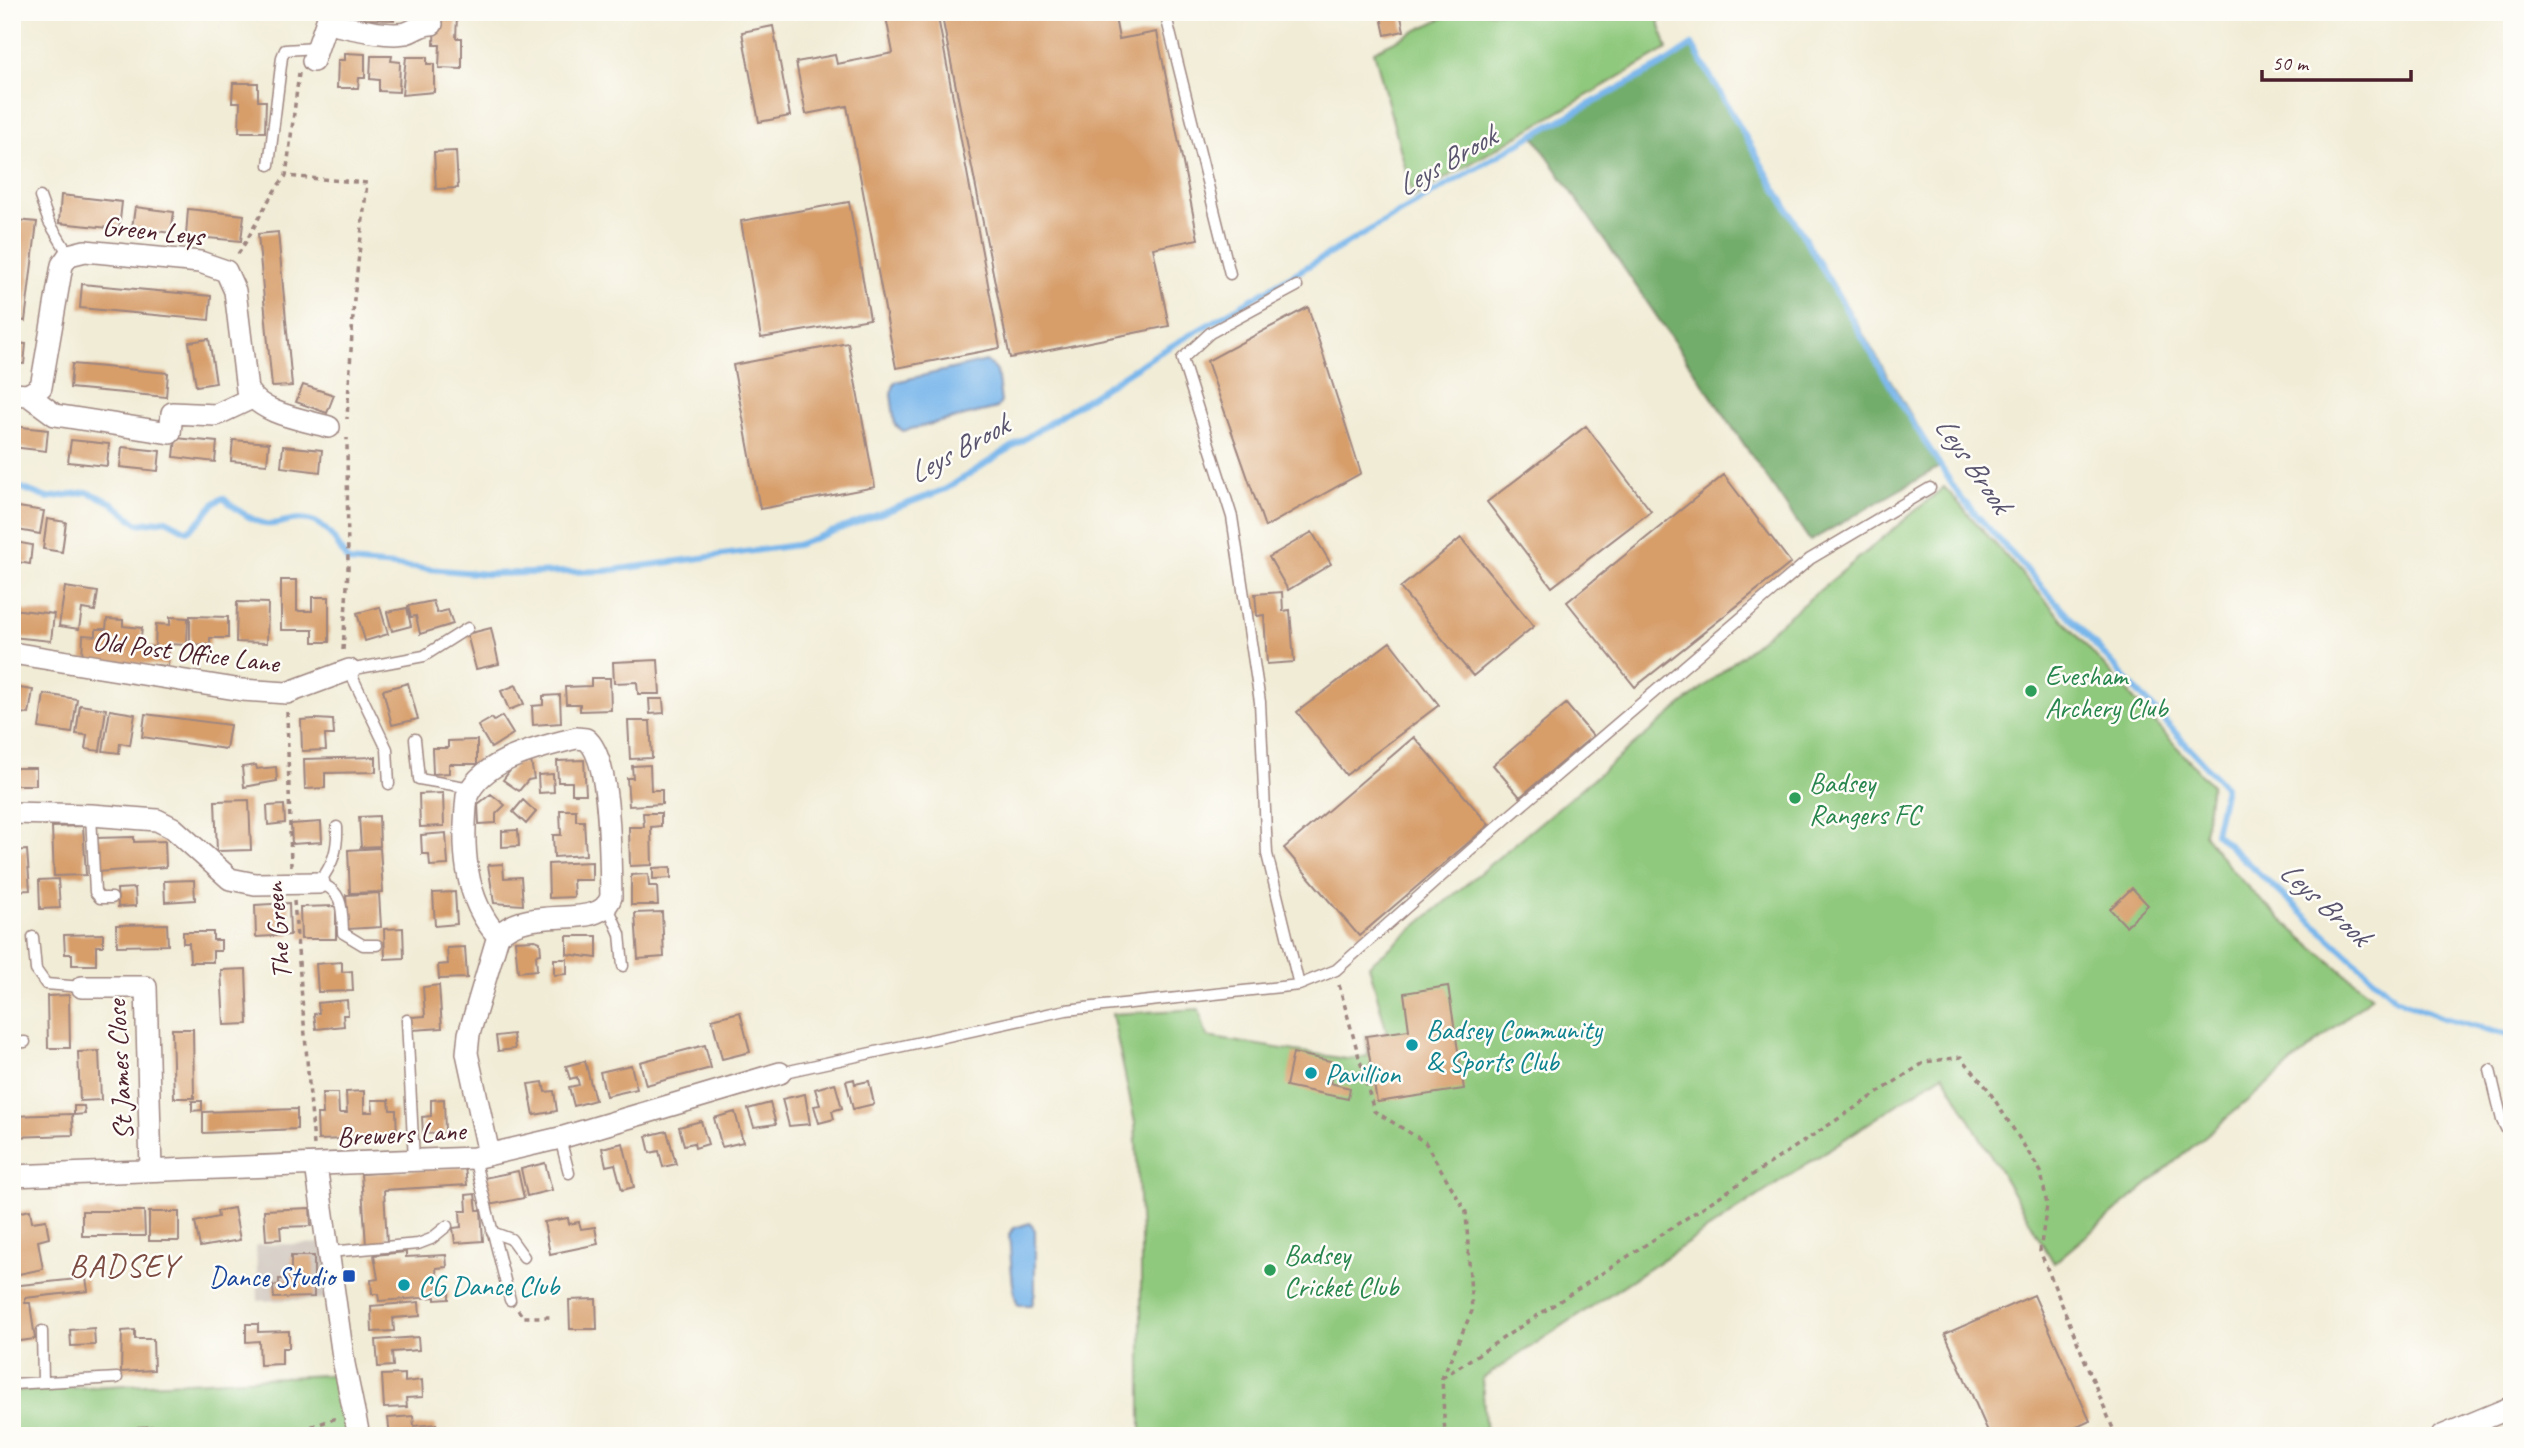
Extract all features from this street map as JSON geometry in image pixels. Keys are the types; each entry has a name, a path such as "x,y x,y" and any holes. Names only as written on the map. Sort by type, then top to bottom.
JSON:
{"street":[{"path":"310,52 329,18 364,30 406,33 424,24 432,24"},
{"name":"Green Leys","path":"20,395 41,387 62,265 69,255 85,251 200,262 226,271 235,291 247,390 252,398"},
{"path":"20,395 55,415 170,433 172,413 216,415 252,398 274,411 329,427"},
{"name":"Old Post Office Lane","path":"12,653 242,690 287,693 344,671"},
{"path":"482,1156 467,1053 469,1034 498,936 507,927 539,916 589,917 608,907 611,897 610,810 598,753 593,744 576,738 511,757 471,788 465,812 468,873 474,900 484,921 498,936"},
{"path":"12,813 91,815 166,823 230,879 255,884 319,883"},
{"name":"St James Close","path":"82,987 146,987 151,1170"},
{"name":"Brewers Lane","path":"12,1177 482,1156 560,1138 780,1073"},
{"path":"316,1165 344,1364 359,1436"},
{"path":"2442,1436 2512,1407"}],"lane":[{"path":"1166,12 1230,274"},
{"path":"269,166 282,57 285,50 310,52"},
{"path":"40,197 58,241 69,255"},
{"path":"1297,286 1210,333 1182,359 1232,517 1260,702 1267,854 1299,985"},
{"path":"780,1073 1066,1010 1299,985 1336,970 1507,818 1810,559 1930,488"},
{"path":"389,784 387,749 344,671 424,656 468,628"},
{"path":"415,739 419,779 471,788"},
{"path":"91,815 94,892 100,898 112,898"},
{"path":"337,827 338,847 334,860 319,883 332,887 338,895 343,933 363,945 377,944"},
{"path":"608,907 620,934 623,966"},
{"path":"33,937 36,970 46,984 82,987"},
{"path":"407,1020 414,1161"},
{"path":"12,1043 25,1042"},
{"path":"2490,1070 2502,1120 2512,1140"},
{"path":"560,1138 569,1173"},
{"path":"482,1156 492,1232 510,1300"},
{"path":"329,1252 418,1244 431,1239 447,1226"},
{"path":"492,1232 511,1239 524,1257"},
{"path":"42,1331 43,1382"},
{"path":"12,1384 117,1378"}],"path":[{"path":"226,271 257,227 276,187 286,176 310,52"},
{"path":"286,176 368,183 354,299 346,431 348,582 344,671"},
{"name":"The Green","path":"287,693 288,839 316,1165"},
{"path":"1336,970 1374,1111 1425,1142 1466,1212 1472,1311 1443,1378 1445,1436"},
{"path":"1443,1378 1925,1062 1961,1057 1987,1088 2041,1172 2047,1205 2040,1251 2116,1436"},
{"path":"510,1300 523,1317 554,1317"},
{"path":"283,1436 354,1412"}],"shaded area":[{"path":"327,1243 332,1299 258,1301 256,1245"}],"green space":[{"path":"1455,12 1656,12 1667,49 1413,197 1374,51"},
{"path":"1692,45 1941,466 1810,541 1533,135 1662,65"},
{"path":"1944,487 2211,785 2204,834 2221,857 2282,921 2372,996 2054,1263 1943,1074 1482,1379 1486,1436 1141,1436 1141,1235 1135,1123 1112,1014 1199,1009 1207,1037 1347,1059 1368,1056 1366,1036 1387,1033 1369,965"},
{"path":"345,1374 358,1436 12,1436 12,1391"}],"water":[{"path":"986,361 997,371 1001,402 997,408 903,431 895,425 891,394 895,382"},
{"path":"1030,1223 1035,1230 1035,1293 1032,1305 1018,1305 1009,1234 1014,1228"}],"building":[{"path":"365,12 394,12 394,20 364,19"},
{"path":"885,12 937,12 1000,348 896,368 847,106 806,114 796,62 835,55 837,64 893,53"},
{"path":"941,12 1114,12 1119,39 1157,32 1198,239 1153,248 1169,326 1010,358"},
{"path":"1380,12 1400,12 1404,31 1385,35"},
{"path":"435,15 457,16 456,38 462,38 462,69 439,68 440,45 434,45"},
{"path":"773,26 790,116 759,122 742,32"},
{"path":"345,53 365,54 365,78 359,78 358,88 337,88 338,60 345,60"},
{"path":"371,56 392,56 391,61 400,62 399,92 379,91 379,80 370,79"},
{"path":"406,57 427,57 427,64 434,64 434,92 402,95"},
{"path":"233,83 258,83 258,101 266,101 265,132 239,132 240,102 232,102"},
{"path":"456,151 458,188 436,189 434,152"},
{"path":"61,195 122,202 119,229 59,223"},
{"path":"849,202 870,319 761,338 741,221"},
{"path":"135,207 174,212 171,233 132,228"},
{"path":"188,209 244,215 241,241 186,236"},
{"path":"16,220 37,222 25,321 12,319 12,248"},
{"path":"278,232 292,386 272,387 258,234"},
{"path":"82,284 211,296 209,320 80,308"},
{"path":"1308,307 1361,473 1265,527 1207,361"},
{"path":"209,339 216,383 196,386 189,342"},
{"path":"12,343 26,344 24,364 12,363"},
{"path":"848,343 875,487 760,509 733,365"},
{"path":"72,364 168,373 166,397 70,388"},
{"path":"303,385 334,395 327,413 296,402"},
{"path":"12,426 48,430 46,451 12,447"},
{"path":"1586,426 1651,511 1552,587 1487,502"},
{"path":"176,438 217,442 215,462 174,457"},
{"path":"71,440 109,444 107,466 68,462"},
{"path":"233,440 269,443 267,464 231,461"},
{"path":"283,446 322,450 320,472 281,467"},
{"path":"122,447 160,451 158,471 120,467"},
{"path":"1724,475 1791,563 1635,687 1567,602"},
{"path":"12,506 44,511 40,534 12,529"},
{"path":"47,519 66,522 62,552 43,549"},
{"path":"1312,532 1331,564 1288,590 1269,557"},
{"path":"1461,538 1534,626 1473,676 1400,588"},
{"path":"15,542 32,545 30,564 12,561"},
{"path":"12,565 19,566 16,587 12,587"},
{"path":"281,580 297,580 297,611 312,611 312,597 329,597 329,642 313,642 313,630 281,630"},
{"path":"65,587 98,592 95,611 82,609 79,629 59,626"},
{"path":"1282,592 1283,611 1290,610 1294,662 1267,664 1264,615 1257,616 1255,594"},
{"path":"433,601 437,613 448,610 453,624 420,634 416,616 411,617 408,606"},
{"path":"237,602 268,603 267,643 236,642"},
{"path":"380,607 388,634 365,641 357,613"},
{"path":"407,608 411,626 392,631 387,612"},
{"path":"12,609 54,614 51,641 12,637"},
{"path":"190,616 228,617 228,638 210,638 210,645 190,644"},
{"path":"170,617 188,618 187,645 169,644 168,666 82,659 83,635 96,636 96,629 106,629 107,619 123,620 123,626 142,628 140,646 155,647 156,624 170,625"},
{"path":"491,628 499,664 476,669 467,634"},
{"path":"1390,642 1439,705 1346,775 1297,712"},
{"path":"658,660 660,694 638,694 637,682 614,683 613,662"},
{"path":"591,678 610,678 611,710 580,711 580,704 566,704 565,687 591,686"},
{"path":"408,683 418,719 392,725 383,690"},
{"path":"516,685 524,704 509,710 501,691"},
{"path":"12,687 33,690 29,714 12,712"},
{"path":"44,694 77,699 72,733 39,728"},
{"path":"560,695 561,723 533,725 532,706 543,705 543,696"},
{"path":"649,699 663,699 664,713 650,714"},
{"path":"1566,704 1593,736 1520,797 1493,765"},
{"path":"80,705 106,709 100,751 85,749 87,735 76,734"},
{"path":"110,710 135,714 130,745 120,743 119,753 103,751"},
{"path":"145,714 230,725 226,749 142,737"},
{"path":"502,716 513,734 491,748 478,726"},
{"path":"301,720 333,720 334,735 325,735 326,750 302,751"},
{"path":"628,721 650,721 652,758 630,759"},
{"path":"1414,737 1489,825 1359,936 1284,848"},
{"path":"477,740 477,764 449,764 449,773 433,774 432,748 448,748 448,741"},
{"path":"376,757 376,772 325,773 325,788 305,789 304,759"},
{"path":"584,760 586,794 572,794 572,782 558,782 557,761"},
{"path":"531,761 534,779 528,780 519,791 503,780 515,764"},
{"path":"256,765 257,769 276,767 277,781 244,787 242,767"},
{"path":"650,765 651,790 662,790 662,804 629,806 627,778 633,778 632,766"},
{"path":"12,768 36,768 36,785 12,785"},
{"path":"553,774 554,792 539,793 538,775"},
{"path":"443,793 444,826 420,827 419,794"},
{"path":"491,794 505,805 496,814 496,823 479,824 478,804"},
{"path":"249,800 251,850 217,851 215,801"},
{"path":"523,800 536,812 526,824 513,812"},
{"path":"284,805 285,823 268,825 267,806"},
{"path":"560,810 576,810 576,821 584,821 586,855 554,857 553,835 561,835"},
{"path":"643,813 661,813 661,826 651,827 652,865 630,866 629,827 644,827"},
{"path":"379,816 380,846 361,847 359,817"},
{"path":"321,822 322,842 292,844 291,824"},
{"path":"83,826 86,875 54,876 52,827"},
{"path":"518,830 519,846 502,847 502,831"},
{"path":"446,833 448,865 430,866 429,854 422,854 421,835"},
{"path":"134,837 134,842 165,841 166,867 97,872 95,838"},
{"path":"380,848 383,892 350,893 348,850"},
{"path":"27,850 30,890 12,891 12,851"},
{"path":"592,862 592,880 573,880 574,897 549,898 548,864"},
{"path":"503,864 504,878 521,877 523,905 494,903 488,865"},
{"path":"671,867 671,878 653,879 653,868"},
{"path":"648,874 649,886 657,886 658,905 631,905 631,875"},
{"path":"58,879 60,908 40,909 39,880"},
{"path":"194,880 195,900 165,902 164,881"},
{"path":"135,888 136,906 118,907 117,889"},
{"path":"2132,888 2148,905 2126,926 2110,909"},
{"path":"455,892 457,924 435,926 433,893"},
{"path":"379,893 381,927 348,929 346,895"},
{"path":"289,903 290,935 256,937 255,905"},
{"path":"336,906 336,939 301,939 300,907"},
{"path":"662,912 664,957 638,959 635,913"},
{"path":"167,924 168,945 117,946 116,925"},
{"path":"403,928 404,958 385,959 384,929"},
{"path":"183,932 213,932 213,940 221,940 221,951 213,951 213,962 190,962 189,943 183,943"},
{"path":"103,934 103,946 96,946 96,965 72,965 72,954 65,954 64,935"},
{"path":"567,936 597,936 597,958 567,954"},
{"path":"515,941 540,942 541,954 536,955 537,970 518,972"},
{"path":"465,947 467,978 439,979 438,965 448,964 447,948"},
{"path":"554,959 567,959 567,974 554,975"},
{"path":"342,962 342,972 352,971 353,991 318,992 316,964"},
{"path":"246,969 248,1024 224,1025 221,970"},
{"path":"439,985 442,1028 413,1030 412,1017 425,1016 423,987"},
{"name":"Badsey Community & Sports Club","path":"1448,986 1464,1089 1377,1102 1366,1036 1409,1030 1404,993"},
{"path":"69,995 70,1048 48,1048 47,996"},
{"path":"347,1000 348,1015 343,1015 344,1026 316,1029 314,1014 319,1013 318,1003"},
{"path":"740,1012 750,1052 722,1059 712,1019"},
{"path":"172,1029 193,1029 194,1098 174,1098"},
{"path":"513,1034 515,1049 498,1051 496,1036"},
{"path":"705,1045 711,1068 646,1085 640,1062"},
{"path":"99,1051 101,1100 80,1101 78,1052"},
{"name":"Pavillion","path":"1293,1053 1335,1062 1330,1083 1350,1088 1348,1099 1286,1086"},
{"path":"585,1061 595,1100 574,1106 569,1087 579,1085 577,1077 570,1079 566,1066"},
{"path":"631,1065 637,1089 606,1096 600,1072"},
{"path":"854,1079 855,1084 869,1081 874,1104 853,1109 846,1081"},
{"path":"543,1082 545,1092 554,1091 557,1111 534,1115 528,1084"},
{"path":"835,1083 842,1108 832,1111 834,1119 819,1123 814,1106 820,1105 815,1089"},
{"path":"364,1091 364,1112 373,1112 372,1100 389,1100 390,1110 396,1110 397,1137 318,1140 317,1114 323,1114 322,1093 338,1093 339,1113 347,1113 346,1092"},
{"path":"805,1094 810,1124 789,1126 782,1099"},
{"path":"444,1099 445,1133 423,1134 422,1117 431,1116 431,1100"},
{"path":"192,1101 202,1101 202,1110 192,1111"},
{"path":"770,1103 776,1124 754,1127 748,1109"},
{"path":"74,1106 84,1106 85,1114 74,1115"},
{"path":"297,1109 297,1129 203,1133 203,1112"},
{"path":"735,1112 743,1142 722,1147 714,1118"},
{"path":"72,1114 73,1135 12,1137 12,1116"},
{"path":"701,1121 708,1144 695,1148 694,1143 684,1145 679,1127"},
{"path":"667,1131 676,1164 663,1167 659,1151 650,1153 646,1136"},
{"path":"623,1143 634,1187 622,1190 615,1164 606,1166 602,1148"},
{"path":"545,1163 552,1190 527,1196 521,1169"},
{"path":"465,1167 467,1185 384,1190 387,1243 366,1245 361,1174"},
{"path":"518,1171 524,1198 489,1205 484,1178"},
{"path":"475,1194 477,1210 481,1210 483,1241 455,1243 453,1228 461,1227 460,1211 467,1211 466,1195"},
{"path":"234,1208 240,1240 200,1247 195,1222 218,1217 217,1211"},
{"path":"310,1208 311,1226 280,1227 281,1239 266,1240 264,1210"},
{"path":"30,1210 32,1222 46,1220 49,1238 38,1241 43,1269 14,1275 12,1254 17,1253 12,1237 12,1214"},
{"path":"82,1211 144,1211 145,1236 82,1236"},
{"path":"149,1212 179,1212 179,1241 149,1241"},
{"path":"568,1218 569,1224 579,1222 581,1229 595,1227 598,1244 550,1254 544,1222"},
{"name":"CG Dance Club","path":"406,1252 406,1257 446,1255 447,1267 436,1268 438,1291 449,1290 449,1299 435,1300 435,1297 379,1301 378,1294 372,1294 371,1280 378,1279 374,1255"},
{"path":"291,1256 314,1256 314,1297 274,1298 273,1286 279,1285 279,1279 291,1279"},
{"path":"86,1278 88,1291 25,1298 25,1303 30,1303 35,1339 12,1342 12,1286"},
{"path":"2034,1295 2090,1421 2057,1436 1990,1436 1945,1334"},
{"path":"596,1299 597,1329 570,1329 569,1300"},
{"path":"419,1302 420,1316 393,1318 394,1331 372,1332 371,1306"},
{"path":"246,1324 258,1324 258,1332 289,1331 289,1348 282,1348 282,1364 260,1365 259,1341 246,1342"},
{"path":"94,1328 95,1345 71,1346 70,1330"},
{"path":"135,1330 135,1339 153,1339 154,1370 121,1372 122,1331"},
{"path":"418,1337 419,1350 392,1352 393,1366 378,1367 376,1340"},
{"path":"405,1374 405,1382 422,1380 423,1397 406,1398 407,1407 384,1408 382,1375"},
{"path":"413,1416 414,1426 436,1424 437,1436 390,1436 388,1418"},
{"path":"159,1426 160,1436 139,1436 138,1427"}],"waterway":[{"name":"Leys Brook","path":"12,484 47,498 87,492 111,502 138,524 166,520 187,531 223,498 247,516 265,524 302,519 312,521 326,530 348,562 487,574 605,571 797,545 946,489 1154,356 1533,135 1662,65 1692,45 1901,404 1960,497 2225,787 2215,833 2396,999 2443,1018 2512,1036"}],"place":[{"name":"Evesham Archery Club","path":"2031,691"},
{"name":"Badsey Rangers FC","path":"1795,798"},
{"name":"Badsey Community & Sports Club","path":"1412,1045"},
{"name":"Pavillion","path":"1311,1073"},
{"name":"Badsey Cricket Club","path":"1270,1270"},
{"name":"Dance Studio","path":"349,1276"},
{"name":"CG Dance Club","path":"404,1285"}],"district":[{"name":"BADSEY","path":"124,1265"}]}
